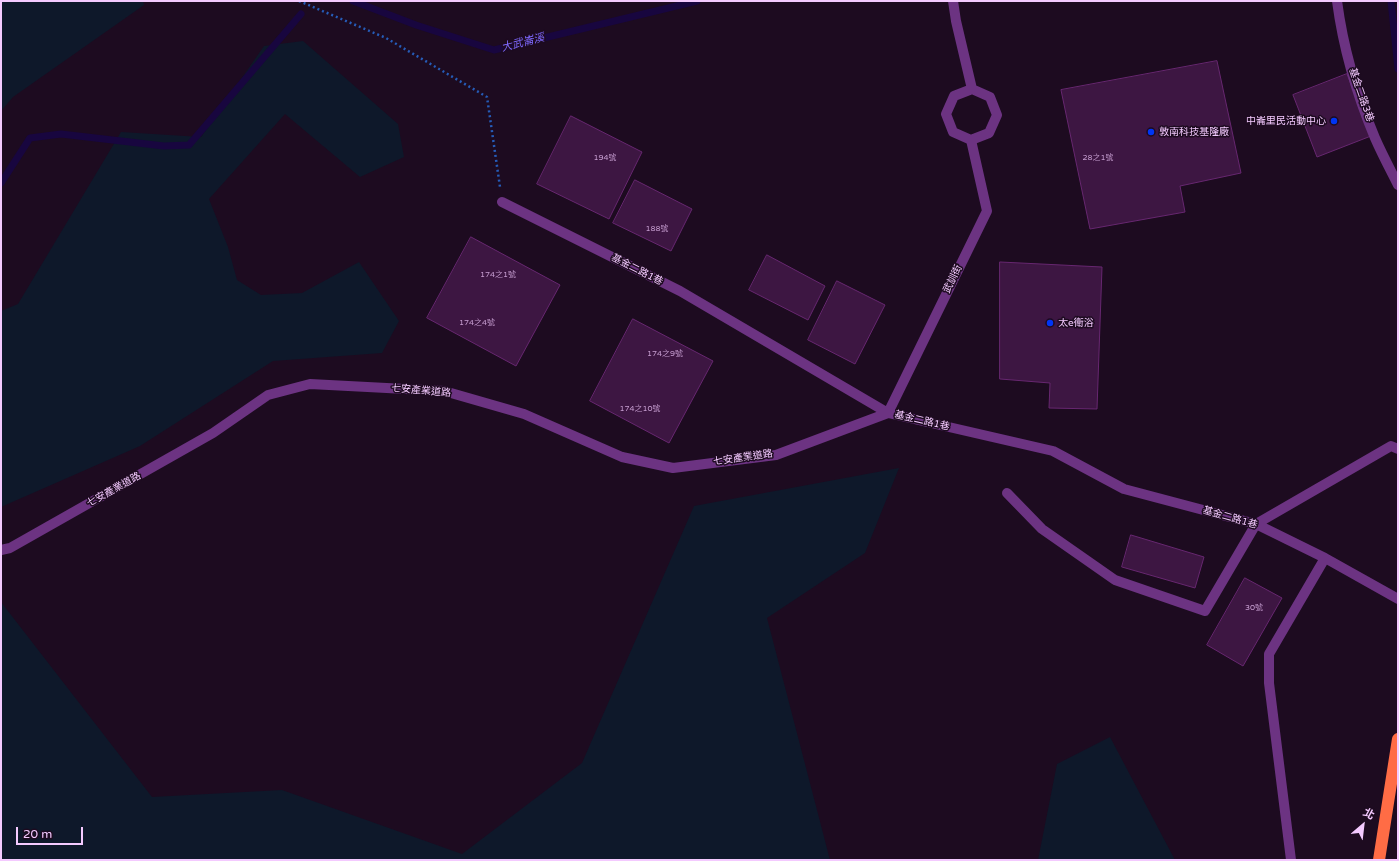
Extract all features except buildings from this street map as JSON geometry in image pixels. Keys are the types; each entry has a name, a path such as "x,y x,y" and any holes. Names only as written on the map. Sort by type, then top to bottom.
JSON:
{"highway":[{"path":"1379,860 1398,740"}],"street":[{"path":"953,1 956,21 972,89"},
{"name":"基金二路3巷","path":"1337,1 1341,27 1352,74 1375,137 1398,185"},
{"path":"972,89 990,97 997,115 989,133 971,140 953,132 946,114 954,96 972,89"},
{"name":"武訓街","path":"888,414 987,211 971,140"},
{"name":"基金二路1巷","path":"502,202 680,292 888,414 1053,451 1124,489 1256,524 1325,558 1398,599"},
{"name":"七安產業道路","path":"1,550 10,548 200,440 268,395 310,384 444,391 524,414 622,457 673,468 776,455 888,414"},
{"path":"1007,493 1042,529 1115,580 1204,611 1256,524 1391,446 1398,449"},
{"path":"1291,860 1269,683 1269,654 1325,558"}],"path":[{"path":"299,1 386,38 487,96 502,202"}],"shaded area":[{"path":"1,1 143,1 144,5 13,97 1,111"},
{"path":"303,41 398,124 404,157 360,177 285,114 209,199 228,247 237,280 261,295 302,293 359,262 399,321 382,353 273,361 140,446 1,507 1,311 18,304 121,132 201,137 264,46"},
{"path":"899,468 865,553 767,618 830,860 1,860 1,602 152,797 282,790 462,854 582,763 694,506"},
{"path":"1110,737 1175,860 1038,860 1057,764"}],"waterway":[{"name":"大武崙溪","path":"353,1 416,25 494,50 697,1"},
{"name":"大武崙溪","path":"1391,1 1398,69"},
{"path":"1,183 30,138 61,134 164,146 189,145 301,14"}],"place":[{"name":"中崙里民活動中心","path":"1334,121"},
{"name":"敦南科技基隆廠","path":"1151,132"},
{"name":"太e衛浴","path":"1050,323"}]}
